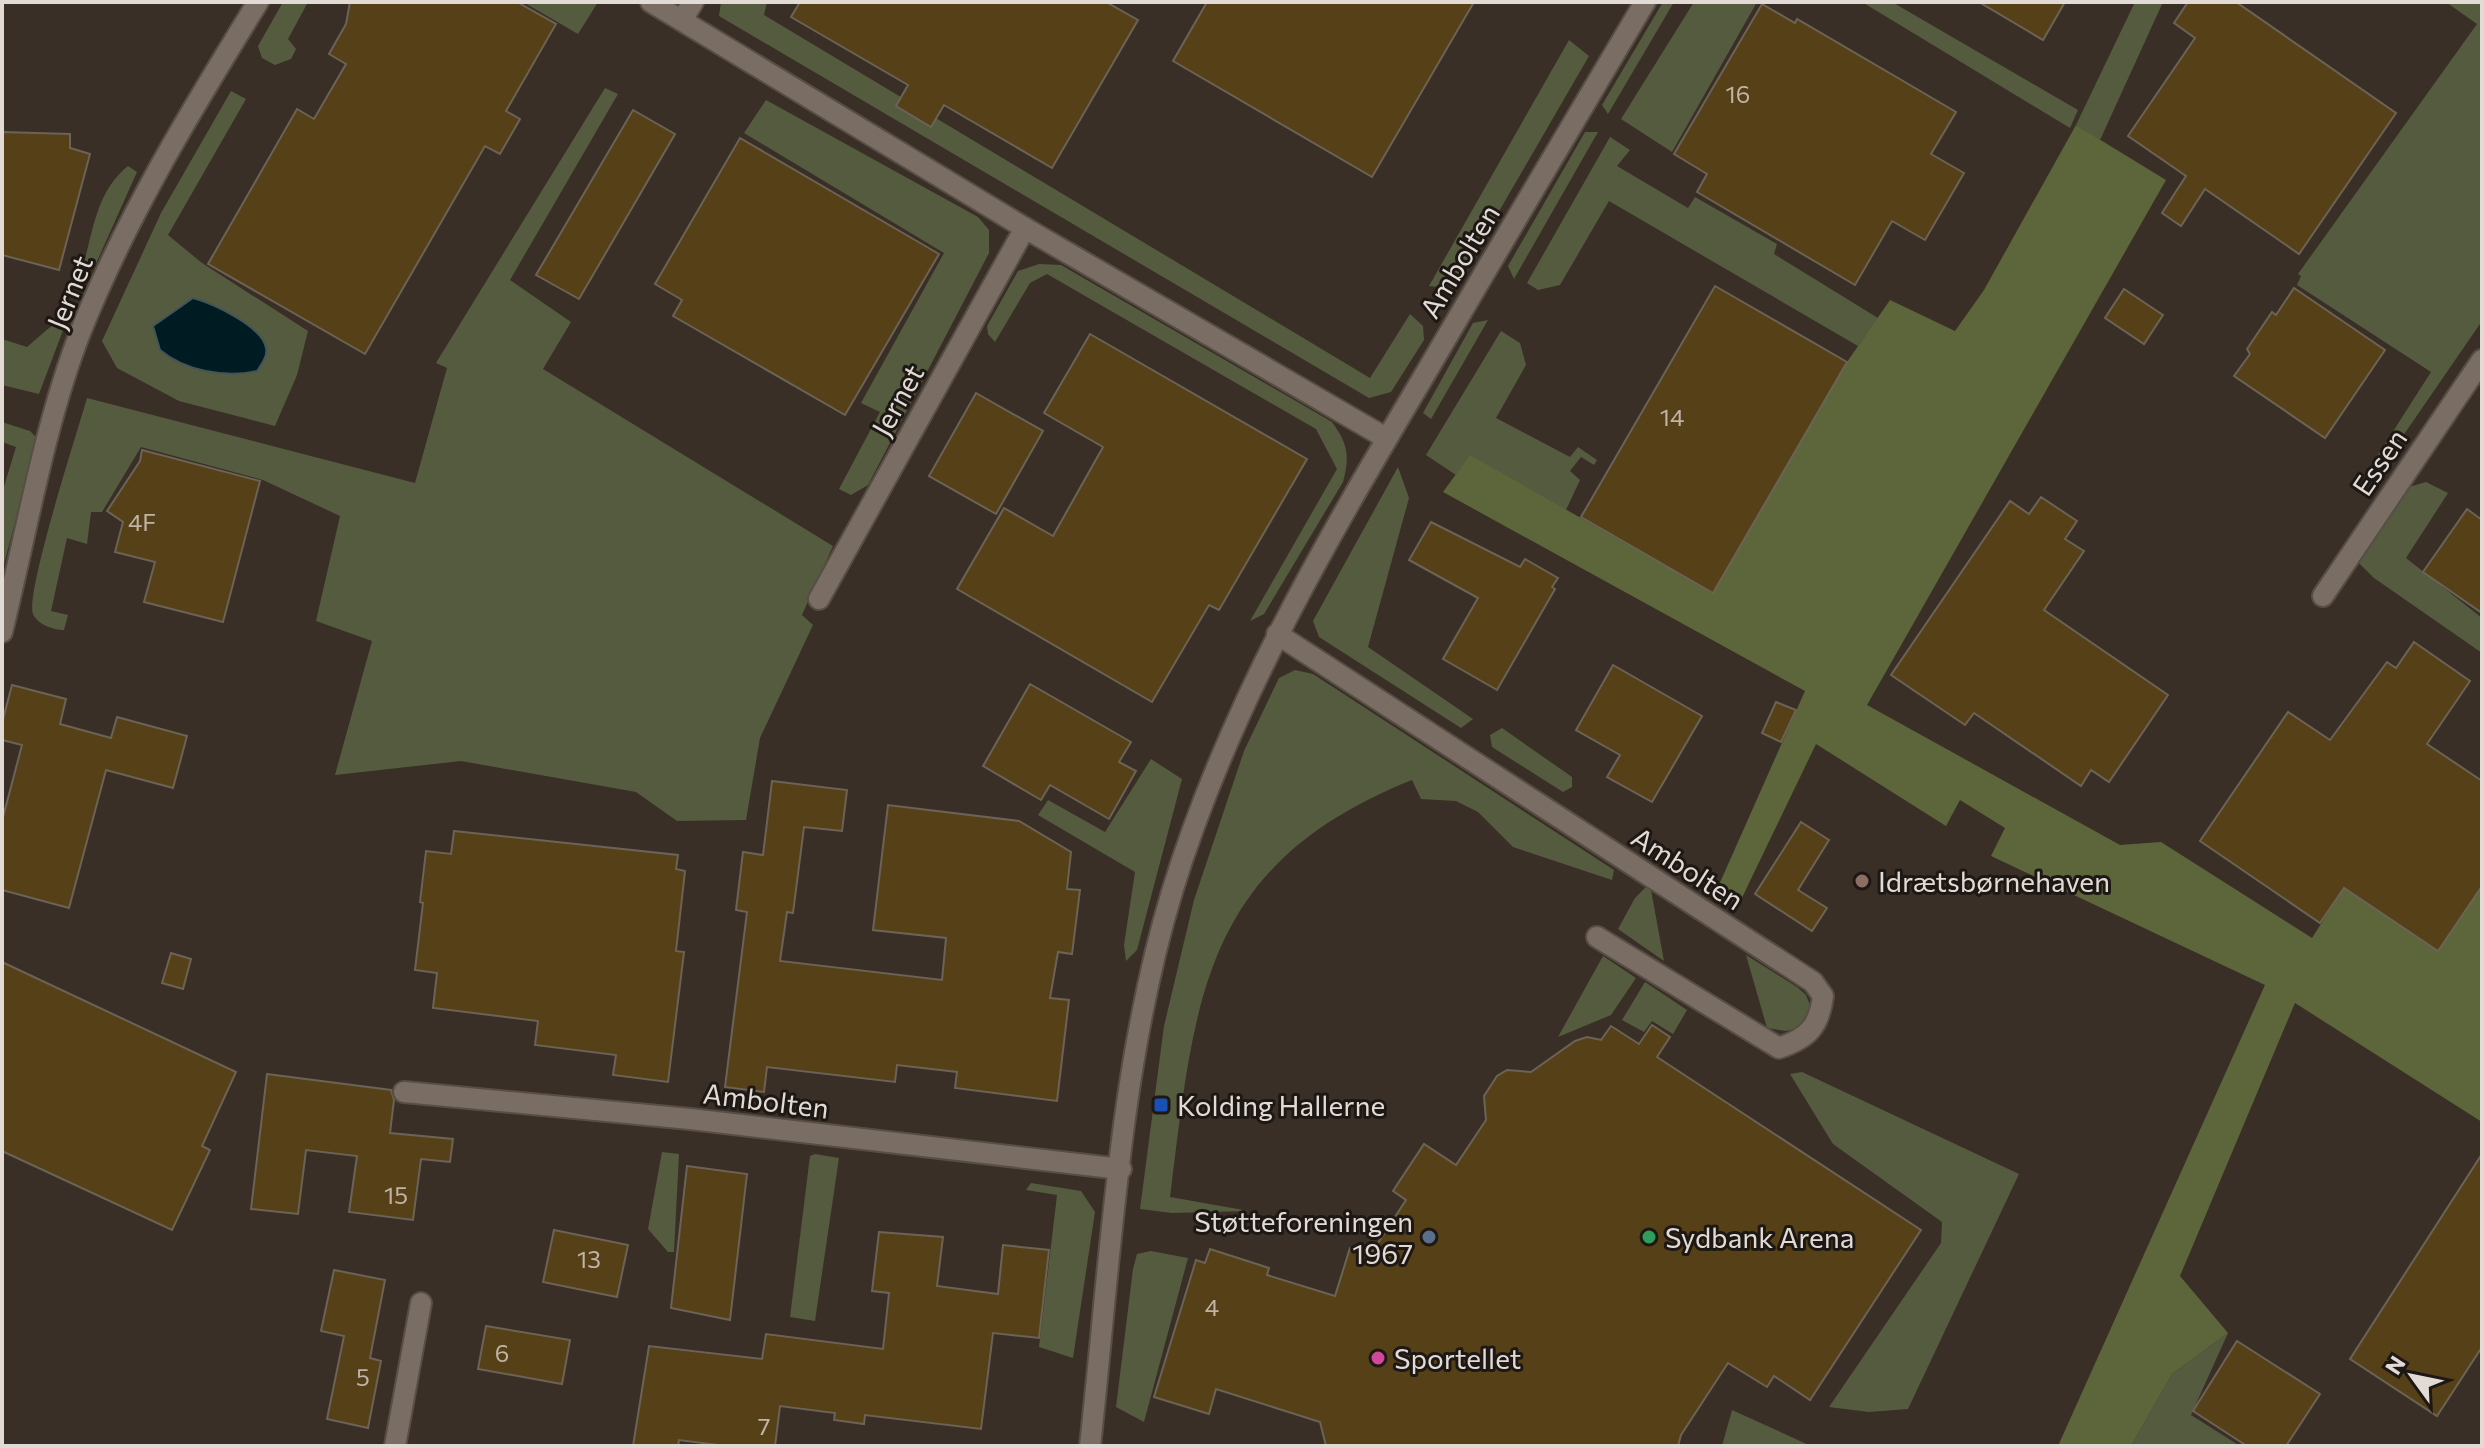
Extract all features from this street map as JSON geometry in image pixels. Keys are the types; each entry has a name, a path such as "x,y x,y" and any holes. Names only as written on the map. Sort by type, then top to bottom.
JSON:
{"street":[{"name":"Jernet","path":"2,632 53,423 79,336 121,241 174,139 258,2"},
{"path":"651,2 1025,228 1386,438"},
{"path":"682,20 693,2"},
{"name":"Ambolten","path":"1090,1446 1121,1169 1141,1030 1171,896 1214,772 1277,634 1386,438 1645,2"},
{"name":"Jernet","path":"819,599 1025,228"},
{"name":"Essen","path":"2323,596 2482,360"},
{"name":"Ambolten","path":"1277,634 1813,982 1823,996 1820,1019 1803,1040 1779,1048 1597,937"},
{"name":"Ambolten","path":"404,1092 690,1119 1121,1169"},
{"path":"395,1446 421,1303"}],"green space":[{"path":"283,2 308,2 288,39 296,49 291,59 275,65 262,58 258,46"},
{"path":"523,2 598,2 578,34"},
{"path":"721,2 767,2 764,15 1370,378 1410,314 1423,326 1424,340 1391,392 1369,398 719,16"},
{"path":"1663,2 1674,2 1608,114 1602,105"},
{"path":"1694,2 1757,2 1672,152 1621,119"},
{"path":"1862,2 1892,2 2078,110 2070,128"},
{"path":"2135,2 2163,2 2100,140 2076,125"},
{"path":"2446,2 2482,3 2482,321 2385,462 2376,458 2431,372 2297,285 2301,276 2298,274 2477,24"},
{"path":"1569,40 1589,56 1454,289 1429,286"},
{"path":"605,88 618,94 510,280 571,322 543,369 833,546 802,615 813,625 760,738 746,820 677,821 636,792 461,761 335,775 372,641 316,621 340,516 263,480 141,447 102,512 91,512 87,544 67,538 51,611 68,615 64,630 47,626 35,618 33,600 37,576 87,398 415,483 447,368 436,363"},
{"path":"231,91 246,99 168,235 202,263 308,331 297,375 275,426 179,401 117,368 102,341 161,213"},
{"path":"766,100 978,217 989,230 989,253 868,485 851,495 839,489 880,412 861,403 944,253 744,133"},
{"path":"2076,125 2166,180 1867,705 2120,845 2161,842 2312,938 2344,888 2438,951 2482,886 2482,1122 2295,1003 2180,1276 2228,1333 2172,1374 2131,1446 2058,1446 2265,985 1991,856 2005,828 1960,800 1946,826 1816,744 1738,906 1718,887 1805,691 1443,492 1470,455 1713,593 1847,362 1890,300 1955,331 1984,290"},
{"path":"1585,132 1598,132 1514,279 1508,266"},
{"path":"1610,137 1630,150 1617,166 1688,208 1695,197 1777,244 1774,254 1878,318 1858,346 1609,201 1560,285 1538,290 1527,283"},
{"path":"128,166 137,172 94,268 86,271 83,267 103,199 109,187"},
{"path":"1039,264 1061,265 1332,422 1346,450 1343,482 1264,614 1250,621 1337,469 1316,429 1047,274 1030,283 995,342 988,334 987,326 1018,271"},
{"path":"71,309 39,394 2,385 2,339 27,347"},
{"path":"1488,320 1431,419 1423,413 1473,323"},
{"path":"1501,331 1520,343 1526,365 1496,418 1570,457 1578,447 1597,460 1594,465 1581,457 1570,471 1580,480 1566,510 1470,456 1456,475 1426,455"},
{"path":"2,422 30,431 37,438 2,572 2,493 16,447 2,442"},
{"path":"1398,467 1409,498 1368,647 1473,719 1461,728 1319,637 1313,621"},
{"path":"2426,482 2448,493 2406,558 2482,618 2482,653 2374,578 2359,563 2409,487"},
{"path":"1295,670 1313,674 1614,870 1612,880 1513,847 1478,812 1456,801 1421,799 1412,780 1342,814 1289,853 1250,896 1222,945 1202,1000 1189,1060 1170,1197 1249,1211 1172,1213 1140,1209 1164,1026 1194,900 1244,751 1279,678"},
{"path":"1502,728 1572,777 1572,787 1563,792 1492,747 1490,735"},
{"path":"1151,759 1182,779 1137,950 1126,961 1124,945 1135,872 1038,815 1048,800 1105,832"},
{"path":"1646,887 1651,890 1664,961 1618,929 1635,898"},
{"path":"1746,955 1806,995 1814,1015 1807,1026 1786,1031 1767,1028"},
{"path":"1603,956 1636,978 1611,1015 1558,1037"},
{"path":"1645,982 1687,1010 1673,1034 1652,1021 1644,1032 1622,1020"},
{"path":"1802,1072 2019,1174 1908,1409 1869,1412 1829,1407 1941,1243 1942,1222 1833,1144 1790,1074"},
{"path":"662,1152 679,1154 674,1252 668,1252 648,1229"},
{"path":"810,1156 839,1158 815,1321 790,1317"},
{"path":"1031,1183 1081,1191 1095,1212 1073,1358 1039,1347 1057,1195 1026,1190"},
{"path":"1151,1251 1188,1258 1144,1422 1116,1407 1133,1269 1137,1254"},
{"path":"2228,1333 2191,1415 2240,1446 2131,1446 2172,1374"},
{"path":"1732,1410 1811,1446 1722,1446"}],"water":[{"path":"193,298 223,310 256,332 266,348 264,360 257,371 232,374 206,371 181,363 160,350 153,326"}],"building":[{"path":"350,2 517,2 556,24 506,111 520,119 500,154 485,146 365,354 208,264 297,109 314,119 346,64 329,54 346,24"},
{"path":"800,2 1106,2 1138,20 1052,168 944,105 931,127 896,106 908,85 791,17"},
{"path":"1207,2 1474,2 1372,177 1173,61"},
{"path":"1979,2 2065,2 2043,40"},
{"path":"2188,2 2236,2 2396,113 2299,254 2205,189 2181,226 2162,213 2186,176 2128,136 2195,38 2174,23"},
{"path":"1762,4 1795,23 1797,19 1956,112 1931,154 1964,173 1925,240 1892,221 1855,285 1697,192 1707,174 1674,154"},
{"path":"633,110 675,134 579,299 536,275"},
{"path":"2,132 70,134 70,148 90,154 59,270 2,255"},
{"path":"740,138 939,254 845,415 673,316 682,300 655,284"},
{"path":"1715,286 1847,362 1713,593 1581,517"},
{"path":"2294,288 2385,350 2325,438 2234,376 2250,354 2247,349 2272,312 2276,315"},
{"path":"2124,289 2163,315 2144,344 2105,318"},
{"path":"1090,334 1307,459 1219,610 1209,605 1152,702 957,589 1004,508 1053,536 1103,447 1044,413"},
{"path":"976,393 1043,431 996,514 929,476"},
{"path":"142,450 260,481 223,622 144,602 155,562 115,552 123,522 107,511 140,461"},
{"path":"2041,497 2077,521 2065,539 2084,551 2044,610 2168,695 2109,782 2091,770 2081,786 1974,713 1965,725 1891,675 2010,501 2029,514"},
{"path":"2467,509 2482,520 2482,613 2423,572"},
{"path":"1431,522 1520,567 1525,559 1558,578 1552,587 1555,589 1497,690 1443,659 1478,598 1409,560"},
{"path":"2414,642 2470,681 2427,744 2482,781 2482,886 2438,951 2344,888 2320,923 2200,841 2288,712 2330,740 2387,662 2396,668"},
{"path":"1613,665 1702,716 1652,802 1607,777 1620,755 1576,730"},
{"path":"1030,684 1131,742 1119,762 1136,771 1109,819 1050,785 1041,800 983,766"},
{"path":"12,685 66,699 60,724 111,738 117,717 187,736 173,788 106,770 69,908 2,890 2,821 22,745 2,740 2,723"},
{"path":"1776,702 1796,710 1781,742 1762,733"},
{"path":"772,781 847,790 842,831 804,827 793,913 787,912 780,961 942,980 946,938 873,930 888,805 1019,821 1071,852 1067,889 1080,890 1072,954 1058,952 1050,998 1069,1000 1057,1101 955,1088 957,1072 897,1065 895,1082 767,1067 764,1092 725,1087 747,912 736,910 743,852 763,855"},
{"path":"1801,822 1829,840 1798,890 1827,908 1812,931 1755,894"},
{"path":"454,831 678,855 676,869 685,871 676,951 684,952 668,1082 613,1075 616,1055 535,1045 538,1021 433,1008 437,973 415,970 426,851 451,854"},
{"path":"171,953 191,959 183,989 162,983"},
{"path":"2,962 236,1072 202,1146 210,1150 172,1230 2,1151"},
{"name":"Sydbank Arena","path":"1652,1025 1670,1037 1657,1057 1921,1230 1810,1400 1774,1376 1767,1387 1728,1363 1681,1435 1678,1446 1326,1446 1320,1422 1216,1389 1209,1414 1154,1397 1196,1260 1205,1263 1210,1249 1269,1268 1267,1275 1335,1296 1350,1248 1370,1255 1406,1200 1393,1191 1424,1144 1456,1165 1486,1120 1484,1096 1497,1076 1507,1070 1531,1072 1575,1041 1587,1037 1601,1040 1611,1026 1639,1044"},
{"path":"267,1074 391,1090 394,1100 390,1133 453,1139 450,1162 421,1159 413,1220 349,1212 357,1156 306,1150 298,1214 251,1209"},
{"path":"2482,1154 2482,1347 2437,1416 2350,1359"},
{"path":"687,1166 747,1174 730,1320 671,1308"},
{"path":"554,1230 628,1245 617,1297 543,1282"},
{"path":"879,1232 943,1237 937,1286 998,1294 1003,1245 1049,1250 1039,1338 993,1333 981,1429 865,1415 864,1424 834,1420 835,1413 780,1406 775,1446 726,1446 679,1440 678,1446 633,1446 649,1346 762,1359 766,1334 883,1349 889,1293 872,1291"},
{"path":"334,1270 385,1280 370,1358 381,1361 368,1428 327,1419 344,1336 321,1331"},
{"path":"486,1326 570,1340 562,1384 478,1369"},
{"path":"2237,1341 2320,1394 2286,1446 2247,1446 2193,1411"}],"place":[{"name":"Idrætsbørnehaven","path":"1862,881"},
{"name":"Kolding Hallerne","path":"1161,1105"},
{"name":"Støtteforeningen 1967","path":"1429,1237"},
{"name":"Sydbank Arena","path":"1649,1237"},
{"name":"Sportellet","path":"1378,1358"}]}
